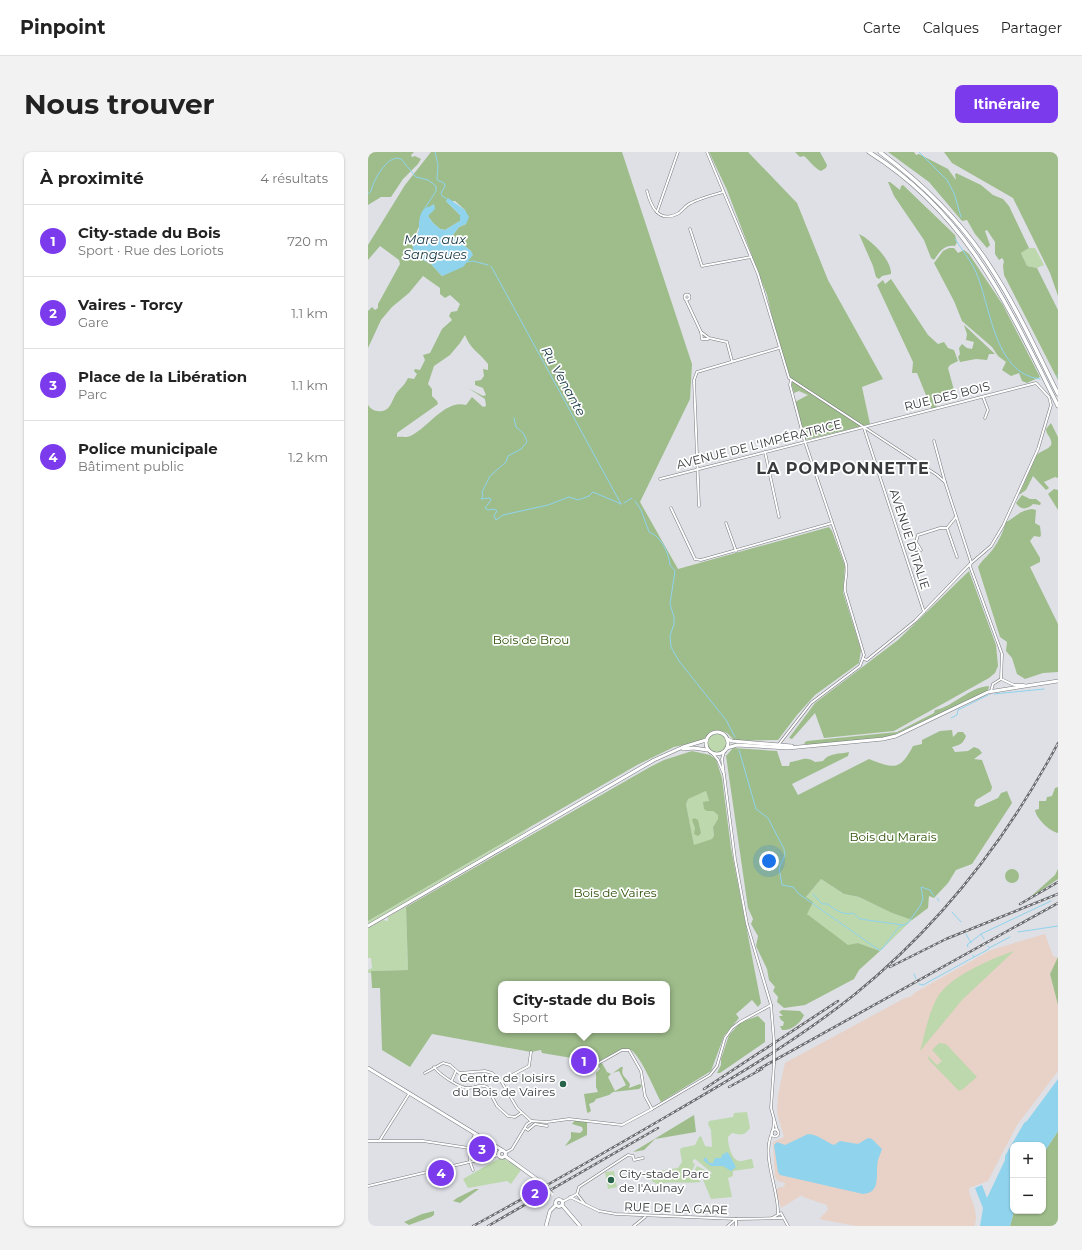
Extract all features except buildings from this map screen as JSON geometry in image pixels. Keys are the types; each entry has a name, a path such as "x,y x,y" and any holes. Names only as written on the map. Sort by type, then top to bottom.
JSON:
{"highway":[{"path":"869,152 905,179 937,207 970,245 1002,295 1058,406"},
{"path":"880,152 897,165 946,209 974,243 1006,293 1058,394"}],"main road":[{"path":"673,751 694,748 707,750 713,754 724,752 727,748 737,745 779,749 896,736 991,691 1033,684 1058,682"},
{"path":"991,691 1058,682"},
{"path":"368,926 648,764 673,751 706,740 708,736 715,732 722,734 732,742 800,747"},
{"path":"727,739 727,748"},
{"path":"706,740 707,750"},
{"path":"368,1068 497,1147 502,1153 538,1180 557,1201 562,1203 580,1226"},
{"path":"546,1226 550,1211 556,1205 557,1201"},
{"path":"556,1205 559,1207 562,1203"}],"street":[{"path":"657,212 677,152"},
{"path":"707,152 751,257 791,380 945,482"},
{"path":"647,192 650,204 657,212 665,216 673,215 692,202 723,192"},
{"path":"690,229 702,266 751,257"},
{"path":"686,300 701,332 702,339 709,338 727,342 732,361"},
{"path":"699,506 694,380 698,371 780,347"},
{"path":"758,747 778,745 811,703 860,666 864,659 863,648 845,591 845,581 848,576 846,564 805,442 790,385 791,380"},
{"name":"RUE DES BOIS","path":"864,427 1036,383 1049,397 1050,405 1038,449 1006,515 1003,526 990,546 970,564"},
{"path":"983,397 988,410 985,418"},
{"name":"AVENUE DE L'IMPÉRATRICE","path":"660,479 864,427"},
{"name":"AVENUE D'ITALIE","path":"864,427 924,612"},
{"path":"934,441 970,564 1002,654 1001,679"},
{"path":"765,452 779,517"},
{"path":"671,508 695,559 701,560 832,524"},
{"path":"947,528 956,517"},
{"path":"726,523 736,551"},
{"path":"921,550 916,542 918,536 940,528 947,528"},
{"path":"947,528 957,557"},
{"path":"864,659 868,660 904,631 970,564"},
{"path":"1001,679 1014,685 1033,684"},
{"path":"991,691 993,684 1001,679"},
{"path":"724,752 722,758 724,774 747,924 771,1006 774,1041 771,1108 779,1134 770,1142"},
{"path":"713,754 718,760 724,774"},
{"path":"425,1073 434,1067 445,1063 456,1072 465,1074 489,1072 501,1081 521,1112 532,1121 547,1122 569,1119 622,1125 710,1075 717,1066 726,1038 732,1028 740,1022 771,1006"},
{"path":"590,1068 622,1050 629,1050 641,1071 645,1096 652,1109"},
{"path":"501,1081 529,1066 531,1052"},
{"path":"434,1067 442,1075 464,1088 484,1086 497,1106 506,1115 515,1117 521,1112"},
{"path":"452,1080 456,1072"},
{"path":"380,1140 409,1094"},
{"path":"774,1120 770,1142 770,1164 778,1215"},
{"path":"368,1186 502,1153 512,1149 532,1121"},
{"path":"527,1129 535,1124 547,1126"},
{"path":"772,1132 777,1130"},
{"path":"772,1132 775,1136"},
{"path":"473,1170 470,1162 469,1148 475,1134"},
{"path":"368,1141 430,1142 469,1148"},
{"path":"562,1203 577,1194 578,1186 628,1155 633,1156 634,1160 643,1158"},
{"name":"RUE DE LA GARE","path":"577,1194 585,1204"},
{"name":"RUE DE LA GARE","path":"570,1197 604,1212 637,1216 768,1219 778,1215"},
{"path":"778,1215 787,1222 788,1226"},
{"path":"778,1215 782,1217"},
{"path":"637,1216 638,1223"},
{"path":"634,1226 646,1216"},
{"path":"728,1226 736,1219"},
{"path":"736,1219 736,1226"}],"shaded area":[{"path":"1045,934 1053,956 1058,958 1050,974 1058,1005 1058,1071 1017,1125 988,1181 969,1188 975,1209 975,1226 856,1226 819,1219 828,1210 827,1205 803,1197 802,1195 781,1208 776,1190 779,1187 784,1187 785,1183 778,1181 775,1177 773,1142 784,1137 777,1113 778,1095 785,1063 905,998 910,997 916,992 991,950"}],"green space":[{"path":"368,152 414,152 411,155 412,157 415,156 421,159 403,179 391,197 381,197 368,205"},
{"name":"Bois de Brou","path":"431,152 622,152 692,364 690,399 640,502 678,569 829,527 832,531 845,566 843,592 861,650 859,663 815,695 797,715 778,740 735,741 727,733 718,730 712,731 701,741 674,747 637,765 368,921 368,405 373,410 377,411 386,410 389,407 396,393 404,385 408,378 414,379 417,374 414,371 415,369 420,370 425,360 423,355 430,353 442,329 452,320 449,316 451,312 457,311 460,304 450,295 445,298 440,294 440,288 423,276 409,293 392,307 381,320 368,348 368,311 372,307 375,310 378,308 378,304 400,264 399,260 380,246 368,260 368,245 405,185","holes":["446,201 455,201 465,210 466,224 459,227 452,236 471,251 452,271 442,276 431,264 416,256 413,244 420,225 429,208 434,204 428,216 440,229 445,230 460,221 460,215","465,335 472,347 488,364 488,370 483,369 484,376 481,380 475,381 475,385 483,388 486,395 483,396 468,388 485,399 486,406 483,407 472,397 466,405 458,404 444,410 410,436 397,437 397,433 438,404 432,396 432,389 428,384 434,366 450,355"]},
{"path":"709,152 748,152 797,203 828,280 883,379 862,387 870,424 805,440 795,402 808,395 799,391 794,393 767,295 727,190"},
{"path":"795,152 820,152 827,165 826,168 821,171 819,170 804,156 800,157"},
{"path":"888,152 914,152 916,155 919,154 948,169 956,180 956,173 981,185 993,195 1003,199 1009,206 1029,248 1021,253 1027,266 1037,268 1058,310 1058,380 1004,275 1004,261 1002,258 999,260 995,254 995,242 987,230 985,231 990,245 987,248 975,234 967,220 962,221 929,182"},
{"path":"944,152 1058,152 1058,296 1050,273 1013,198 952,163"},
{"path":"888,182 900,190 901,186 903,185 955,235 957,242 955,246 945,247 934,260 931,258 924,240 894,196"},
{"path":"859,234 869,240 880,251 888,263 891,274 882,276 879,279 876,277 873,266"},
{"path":"949,248 954,248 958,253 964,250 969,254 1003,305 1040,377 1027,383 1022,381 1019,373 1011,376 1002,370 1006,362 998,356 992,347 962,321 954,301 934,263 943,251"},
{"path":"1029,248 1035,248 1044,265 1037,268 1027,266 1021,253"},
{"path":"891,279 928,335 938,344 944,342 948,348 954,350 958,361 950,365 948,368 954,390 952,393 934,397 937,408 932,410 917,373 912,373 913,362 877,285 883,280 885,284"},
{"path":"964,325 995,354 989,354 987,360 976,359 960,362 958,357 960,354 959,348 962,344 967,348 972,349 974,342 966,340 967,334"},
{"path":"1051,423 1058,437 1058,478 1055,477 1044,482 1049,488 1046,490 1033,476 1026,490 1019,495 1036,456 1049,448 1051,444 1046,429"},
{"path":"1054,489 1058,490 1058,510 1048,494"},
{"path":"1022,495 1030,499 1036,499 1041,503 1040,505 1033,504 1022,508 1016,503"},
{"path":"1027,510 1036,510 1035,523 1040,526 1041,535 1040,537 1034,536 1030,541 1040,558 1040,562 1030,567 1058,624 1058,672 1043,673 1025,679 1017,674 1012,658 1006,651 1007,642 1000,637 978,567 997,543 1006,522"},
{"path":"969,571 996,645 998,666 995,673 989,678 894,731 824,738 815,713 792,739 789,738 815,703 898,640"},
{"path":"989,686 988,691 893,735 883,738 806,745 804,743 807,741 897,732 968,693 982,687"},
{"name":"Bois du Marais","path":"952,730 953,737 958,732 963,732 966,736 961,744 952,747 955,752 968,751 974,747 979,749 982,753 974,759 982,760 992,787 991,791 976,800 974,806 978,807 998,798 1001,793 1007,791 1012,803 972,864 956,870 948,883 934,898 929,896 928,908 912,920 892,913 859,897 844,894 821,879 806,897 813,902 807,914 848,945 858,943 880,951 859,970 854,979 805,1005 784,1008 777,1002 778,997 773,991 775,987 769,980 767,969 756,946 758,936 751,924 753,919 748,908 726,756 733,748 777,751 782,766 789,766 790,762 806,759 815,762 823,761 828,756 849,752 848,756 792,784 798,795 869,759 890,766 895,766 904,760 913,746 922,744 922,740 940,731"},
{"path":"717,734 724,737 727,744 724,751 717,754 710,751 707,744 710,737"},
{"name":"Bois de Vaires","path":"692,751 710,755 716,759 722,778 731,848 761,1003 758,1007 752,1000 736,1014 739,1018 724,1036 711,1071 661,1102 648,1074 635,1054 629,1049 622,1049 590,1066 590,1048 587,1046 579,1048 572,1058 542,1053 541,1050 531,1052 432,1034 410,1067 382,1050 380,988 372,988 371,971 408,970 406,907 664,760","holes":["706,791 709,801 703,802 704,809 707,811 713,811 718,815 718,819 713,827 714,836 712,839 694,845 686,804 688,799"]},
{"path":"1058,787 1058,833 1054,832 1044,824 1038,817 1035,810 1039,809 1039,801 1046,801 1047,797 1052,796 1055,788"},
{"path":"706,791 709,801 707,811 713,811 718,815 718,819 713,827 714,836 712,840 694,846 686,804 687,799"},
{"path":"694,818 698,820 701,833 698,836 694,834 695,828 692,820"},
{"path":"531,827 522,834 368,924 368,921"},
{"path":"1009,869 1015,869 1019,873 1019,879 1015,883 1009,883 1005,879 1005,873"},
{"path":"1058,869 1058,879 1027,900 1055,875"},
{"path":"821,879 844,894 859,897 892,913 912,920 880,951 858,943 848,946 807,914 806,897"},
{"path":"414,902 406,907 408,970 371,971 371,973 368,973 368,970 372,968 371,958 368,958 368,928 383,920 388,921 388,917"},
{"path":"1014,951 962,1000 920,1051 931,1012 936,1000 942,992 959,976 982,964"},
{"path":"1058,957 1058,1005 1050,974"},
{"path":"782,1010 800,1011 804,1015 801,1021 795,1026 782,1030 780,1026 783,1026 784,1022 779,1016 783,1016 779,1012"},
{"path":"758,1016 765,1023 765,1042 720,1073 717,1073 721,1065 721,1059 729,1035 741,1022"},
{"path":"939,1043 946,1044 977,1077 959,1091 929,1060 927,1055 937,1065 942,1061 932,1050"},
{"path":"583,1046 590,1048 590,1066 577,1064 578,1056 574,1056 577,1050"},
{"path":"602,1063 607,1072 611,1074 608,1077 615,1091 626,1085 619,1071 613,1073 621,1067 623,1067 622,1072 630,1084 629,1088 640,1084 642,1086 639,1089 613,1092 609,1095 596,1099 594,1102 589,1104 591,1111 588,1113 584,1094 598,1092 596,1087 596,1073 600,1069 598,1065"},
{"path":"747,1112 750,1128 742,1134 732,1133 728,1137 728,1140 730,1151 736,1160 740,1161 752,1159 754,1168 733,1171 733,1176 728,1178 732,1197 711,1199 703,1180 712,1173 695,1159 693,1160 693,1163 695,1164 691,1173 701,1182 657,1184 652,1181 651,1172 678,1168 682,1162 681,1148 695,1145 699,1137 701,1136 705,1146 712,1147 711,1130 708,1124 709,1121 733,1117 734,1113"},
{"path":"694,1115 696,1132 655,1139 644,1150 633,1152"},
{"path":"575,1120 587,1122 587,1135 565,1146 571,1138 571,1132 580,1133 583,1130 582,1127 572,1124"},
{"path":"1058,1131 1058,1222 1056,1226 1010,1226 1013,1214 1046,1214 1046,1149"},
{"path":"475,1139 496,1151 495,1153 471,1159 472,1147"},
{"path":"498,1159 505,1159 521,1170 511,1184 507,1181 468,1188 463,1179"},
{"path":"697,1166 707,1171 703,1178 693,1173"},
{"name":"City-stade Parc de l'Aulnay","path":"614,1171 617,1187 608,1189 605,1172"},
{"path":"475,1189 479,1189 460,1203 453,1201 457,1198"},
{"path":"434,1211 434,1215 431,1217 409,1225 404,1222 422,1214"}],"water":[{"name":"Mare aux Sangsues","path":"448,198 465,210 469,217 466,224 459,227 452,236 471,251 473,255 463,267 442,276 431,264 416,256 413,245 419,229 419,221 425,208 434,204 435,209 428,216 440,229 445,230 460,221 460,215 446,201"},
{"path":"1058,1079 1058,1131 1046,1149 1046,1142 1013,1142 1024,1123"},
{"path":"808,1134 834,1145 840,1141 858,1144 868,1138 872,1139 882,1149 878,1160 876,1182 873,1190 869,1193 863,1194 780,1175 778,1172 774,1145 777,1142 785,1145"},
{"path":"1010,1147 1010,1214 1013,1214 1010,1226 980,1226 983,1208 975,1188 982,1185 987,1198 1005,1160 1005,1156"},
{"path":"727,1152 736,1167 731,1171 723,1166 711,1166 703,1160 706,1157 709,1163 713,1163 715,1158 721,1158 722,1155"}],"waterway":[{"name":"Ru Venante","path":"435,152 438,165 437,180 444,183 445,186 441,193 442,196 447,199"},
{"path":"919,152 947,180 954,193 961,217"},
{"path":"368,194 371,191 378,175 386,164 396,158 401,159 416,177 428,180 436,186 436,191 425,208"},
{"path":"955,239 975,270 990,318 1003,351 1012,365 1024,374 1040,379"},
{"name":"Ru Venante","path":"467,262 473,261 488,265"},
{"name":"Ru Venante","path":"491,266 621,504"},
{"path":"514,418 516,427 524,434 527,442 521,449 508,456 506,462 490,476 482,492 483,496 481,499 490,498 491,500 485,508 488,510 494,509 497,511 494,516 496,520 503,515 548,505 569,497 578,500 589,496 593,492 621,504"},
{"path":"624,503 632,498"},
{"path":"635,501 641,510 649,532 661,541 668,555 670,565 675,571 670,604 674,617 674,624 670,636 671,647 679,661 726,720 735,737"},
{"path":"994,694 1044,689"},
{"path":"951,718 957,715 958,710 988,695"},
{"path":"739,750 756,809 768,818 784,849 785,855 779,868 782,885 793,887 799,894 879,950 882,949 899,927 908,923 920,906 923,899 921,887 930,890 934,896"},
{"path":"813,894 822,904 828,904 833,908 847,914 853,913 860,919 903,925"},
{"path":"981,934 1051,901"},
{"path":"952,912 961,922"},
{"path":"1018,932 1058,926"},
{"path":"966,934 971,943"},
{"path":"968,947 967,945 981,934 984,939"},
{"path":"988,946 989,948 1010,937"},
{"path":"973,955 974,957 989,949"},
{"path":"919,984 923,985 974,957"},
{"path":"914,974 916,979"}],"railway":[{"path":"473,1226 596,1157 740,1073 810,1028 854,995 915,940 969,879 1017,813 1058,743"},
{"path":"1020,904 1058,882"},
{"path":"890,967 946,939 1058,894"},
{"path":"757,1070 1058,903"},
{"path":"704,1089 838,1001"},
{"path":"729,1087 762,1069"},
{"path":"488,1226 658,1128"}],"place":[{"name":"City-stade du Bois","path":"584,1061"},
{"name":"Centre de loisirs du Bois de Vaires","path":"563,1084"},
{"name":"Place de la Libération","path":"482,1149"},
{"name":"Police municipale","path":"441,1173"},
{"name":"City-stade Parc de l'Aulnay","path":"611,1180"},
{"name":"Vaires - Torcy","path":"535,1193"}],"district":[{"name":"LA POMPONNETTE","path":"843,468"}]}
